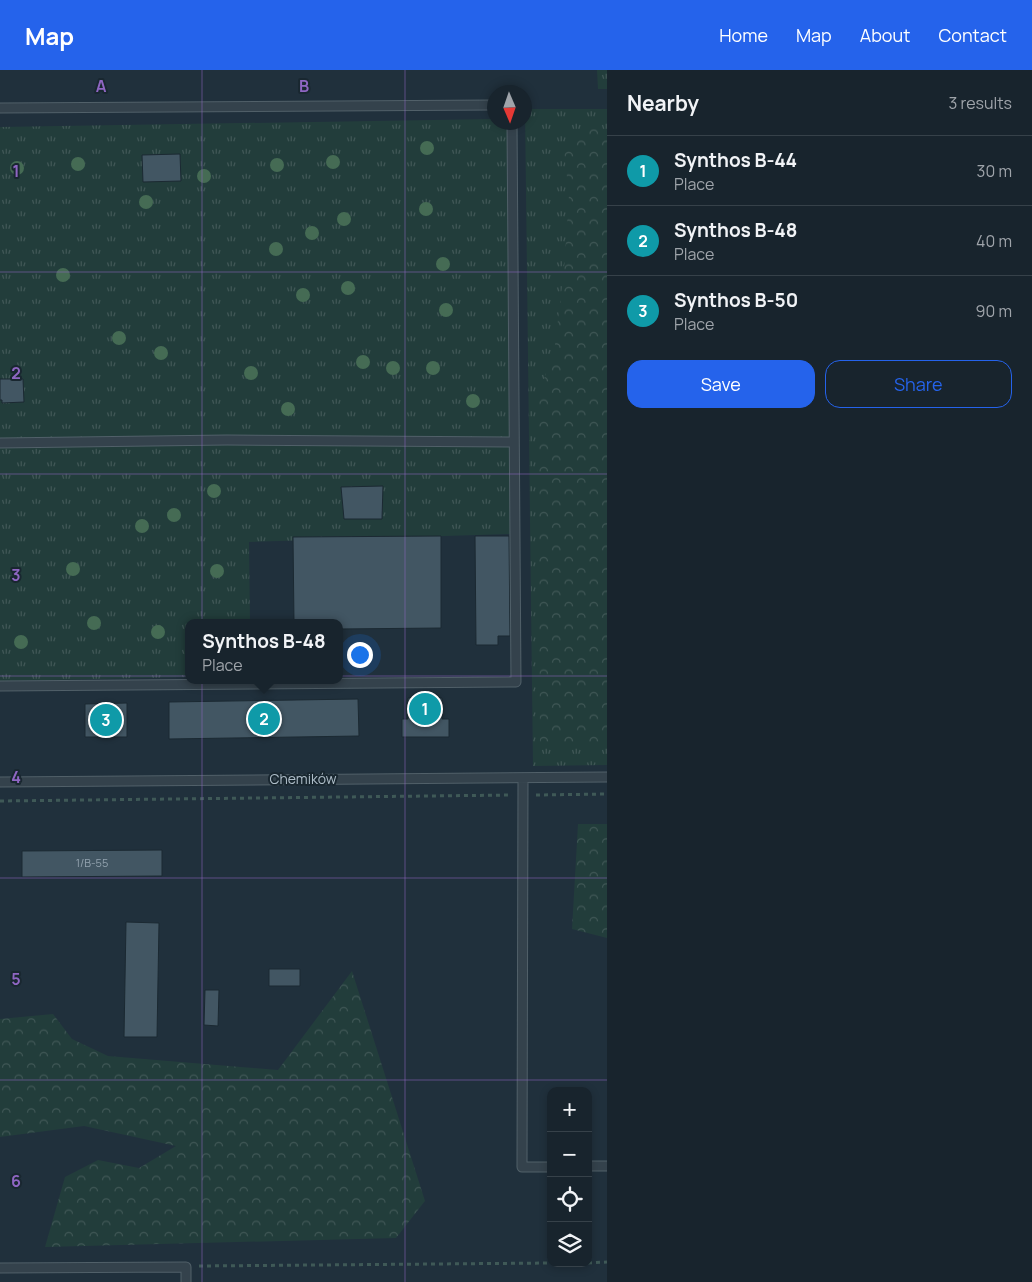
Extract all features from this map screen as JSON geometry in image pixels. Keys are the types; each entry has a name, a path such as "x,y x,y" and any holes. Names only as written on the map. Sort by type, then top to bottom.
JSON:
{"lane":[{"path":"0,108 487,105"},
{"path":"343,683 516,682 512,130"},
{"path":"0,443 227,440 514,442"},
{"path":"0,686 258,684"},
{"name":"Chemików","path":"0,782 607,777"},
{"path":"523,778 522,1167 547,1166"},
{"path":"592,1166 607,1166"},
{"path":"0,1268 186,1266 186,1282"}],"path":[{"path":"0,802 607,794"},
{"path":"592,1263 607,1262"},
{"path":"186,1266 547,1263"}],"green space":[{"path":"597,70 607,70 607,89 598,89"},
{"path":"532,109 607,109 607,765 533,766 525,130 532,130"},
{"path":"487,119 487,130 509,130 513,534 249,542 250,619 185,619 185,677 0,681 0,127"},
{"path":"578,129 607,129 607,745 540,746 537,397 554,353 564,270 569,195 564,150"},
{"path":"578,824 607,824 607,938 572,929"},
{"path":"352,971 425,1201 396,1238 45,1247 65,1177 98,1160 139,1168 176,1146 84,1126 0,1137 0,1019 53,1014 72,1039 108,1056 278,1070"}],"building":[{"path":"180,154 181,181 143,182 142,155"},
{"path":"0,379 23,379 24,402 2,403 2,400 0,400"},
{"path":"383,486 382,519 344,519 341,487"},
{"path":"441,536 441,628 343,629 343,619 294,619 293,537"},
{"path":"475,536 509,536 510,636 498,636 498,645 476,645"},
{"path":"408,698 442,698 442,719 449,719 449,737 402,737 402,719 408,719"},
{"path":"358,699 359,736 169,739 169,702"},
{"path":"127,703 127,737 85,737 85,704"},
{"path":"162,850 162,876 22,877 22,851"},
{"path":"126,922 159,923 157,1037 124,1037"},
{"path":"269,969 300,969 300,986 269,986"},
{"path":"205,990 219,990 218,1026 204,1025"}],"place":[{"name":"Synthos B-44","path":"425,709"},
{"name":"Synthos B-48","path":"264,719"},
{"name":"Synthos B-50","path":"106,720"}]}
